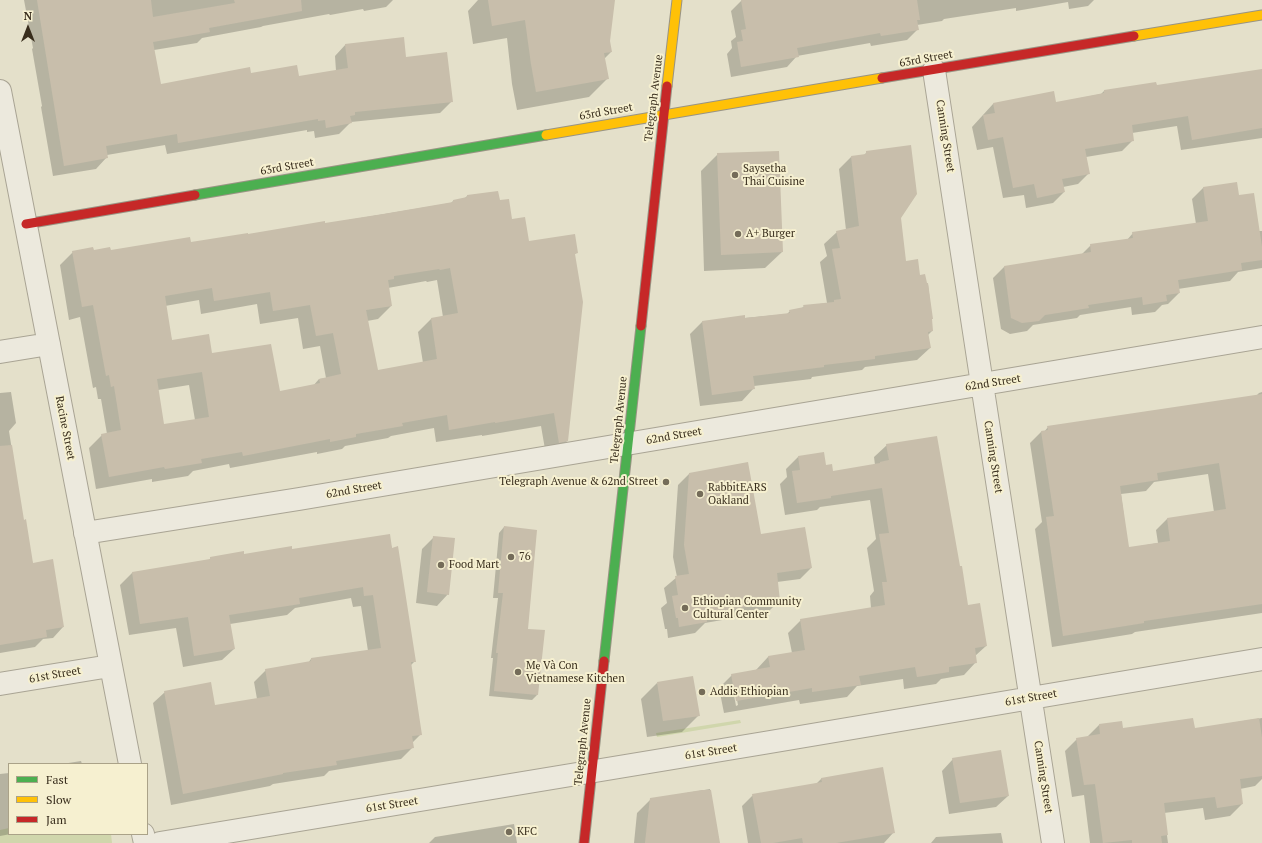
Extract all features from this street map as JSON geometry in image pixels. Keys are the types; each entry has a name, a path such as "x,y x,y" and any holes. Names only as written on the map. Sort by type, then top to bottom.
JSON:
{"street":[{"name":"Telegraph Avenue","path":"584,843 677,0"},
{"name":"63rd Street","path":"26,224 1262,15"},
{"name":"Canning Street","path":"934,70 1053,843"},
{"name":"Racine Street","path":"0,91 130,763"},
{"name":"62nd Street","path":"85,533 292,500 1262,337"},
{"path":"0,352 49,344"},
{"name":"61st Street","path":"160,843 1262,659"},
{"name":"61st Street","path":"0,684 110,666"}],"green space":[{"path":"740,720 741,723 657,737 656,733"},
{"path":"8,828 8,835 111,835 112,843 0,843 0,830"}],"building":[{"path":"37,0 151,0 153,17 235,3 234,0 301,0 302,11 209,28 210,32 153,42 161,84 250,67 251,73 297,65 299,76 348,68 345,44 404,37 406,57 447,52 453,102 355,112 355,115 350,116 352,123 326,128 325,120 318,121 318,119 178,143 177,134 106,146 108,158 64,166"},
{"path":"488,0 615,0 610,41 612,52 604,53 609,79 536,92 525,20 492,26"},
{"path":"741,0 917,0 920,20 917,20 919,30 881,36 880,33 797,48 799,57 741,67 737,42 743,41 741,30 746,29"},
{"path":"1262,69 1262,128 1192,140 1188,116 1132,125 1134,141 1085,149 1090,174 1062,179 1065,192 1037,198 1034,184 1013,188 1003,137 988,140 983,115 995,113 993,103 1054,91 1056,102 1104,93 1104,90 1156,82 1157,85"},
{"path":"911,145 917,194 901,218 906,261 918,259 920,275 925,274 928,283 933,319 933,331 928,332 931,348 875,356 875,359 753,376 755,389 712,395 702,321 745,315 745,318 790,313 789,310 804,307 803,305 834,302 834,300 841,299 832,249 840,248 836,231 859,226 851,156 866,154 866,151"},
{"path":"779,151 783,252 721,255 717,153"},
{"path":"1237,182 1239,195 1254,193 1262,247 1262,260 1241,263 1242,270 1178,280 1180,293 1166,295 1167,301 1143,305 1142,297 1088,305 1089,308 1045,315 1039,321 1022,323 1011,318 1004,266 1091,252 1090,244 1133,238 1132,232 1208,221 1203,187"},
{"path":"498,191 500,200 509,199 512,219 525,217 529,241 575,234 578,253 575,254 583,302 568,441 559,443 554,413 449,430 447,415 402,423 403,426 356,434 356,437 330,442 330,439 243,456 242,452 201,459 202,463 165,469 164,467 109,477 101,434 121,430 114,386 111,387 109,375 106,376 93,305 82,307 72,251 93,247 94,250 110,247 111,250 190,237 191,242 248,234 453,202 453,200 467,197 467,195","holes":["450,268 458,313 431,318 437,359 378,370 366,310 392,306 388,280 394,279 394,276","212,288 214,301 270,292 273,311 310,305 316,336 333,333 341,374 319,379 320,383 280,391 271,344 212,353 209,334 172,340 165,296","202,372 209,417 164,424 157,379"]},
{"path":"1262,394 1262,604 1144,621 1144,623 1063,636 1046,517 1054,516 1041,431 1048,430 1047,426","holes":["1219,463 1226,509 1167,518 1170,541 1129,547 1120,486 1158,480 1157,473"]},
{"path":"937,436 968,605 980,603 987,646 975,648 977,663 949,667 949,672 917,677 915,667 859,676 861,685 812,692 812,688 736,701 731,674 770,667 768,656 805,650 800,619 885,605 882,582 887,582 879,534 889,533 882,488 797,503 792,471 800,470 798,456 824,452 826,465 832,464 833,471 880,463 889,460 886,444"},
{"path":"12,445 24,520 26,519 33,563 53,559 64,627 46,630 47,637 0,645 0,446"},
{"path":"748,462 761,534 805,527 812,568 777,573 780,601 706,614 707,622 679,627 672,596 678,595 675,576 689,574 684,545 689,473"},
{"path":"504,526 537,530 528,629 545,630 538,695 494,691 498,653 496,653 503,593 498,593"},
{"path":"390,534 392,548 398,546 416,662 411,662 422,735 412,736 414,748 336,761 337,765 283,773 183,794 164,691 211,682 215,705 270,696 265,669 311,661 311,658 381,648 373,595 364,596 363,587 299,598 300,604 229,615 235,649 194,656 188,617 140,624 132,572 210,559 210,557 244,551 244,554 292,546 292,549"},
{"name":"Food Mart","path":"433,536 455,538 449,595 427,592"},
{"path":"693,676 700,716 663,721 657,682"},
{"path":"1193,718 1195,728 1259,718 1262,738 1262,776 1240,779 1243,804 1217,808 1215,797 1164,803 1168,835 1161,836 1162,843 1132,843 1132,840 1103,843 1095,784 1084,785 1076,738 1100,734 1099,724 1122,721 1123,728"},
{"path":"1001,750 1009,796 960,803 952,758"},
{"path":"883,767 895,833 836,843 803,843 802,838 773,843 761,843 752,794 822,782 821,778"},
{"path":"711,790 720,843 645,843 650,798"}],"traffic: fast":[{"path":"195,195 546,135"},
{"path":"604,661 641,326"}],"traffic: slow":[{"path":"667,86 677,0"},
{"path":"1134,36 1262,15"},
{"path":"546,135 882,78"}],"traffic: jam":[{"path":"882,78 1134,36"},
{"path":"641,326 667,86"},
{"path":"26,224 195,195"},
{"path":"584,843 604,661"}],"place":[{"name":"Saysetha Thai Cuisine","path":"735,175"},
{"name":"A+ Burger","path":"738,234"},
{"name":"Telegraph Avenue & 62nd Street","path":"666,482"},
{"name":"RabbitEARS Oakland","path":"700,494"},
{"name":"76","path":"511,557"},
{"name":"Food Mart","path":"441,565"},
{"name":"Ethiopian Community Cultural Center","path":"685,608"},
{"name":"Mẹ Và Con Vietnamese Kitchen","path":"518,672"},
{"name":"Addis Ethiopian","path":"702,692"},
{"name":"KFC","path":"509,832"}]}
